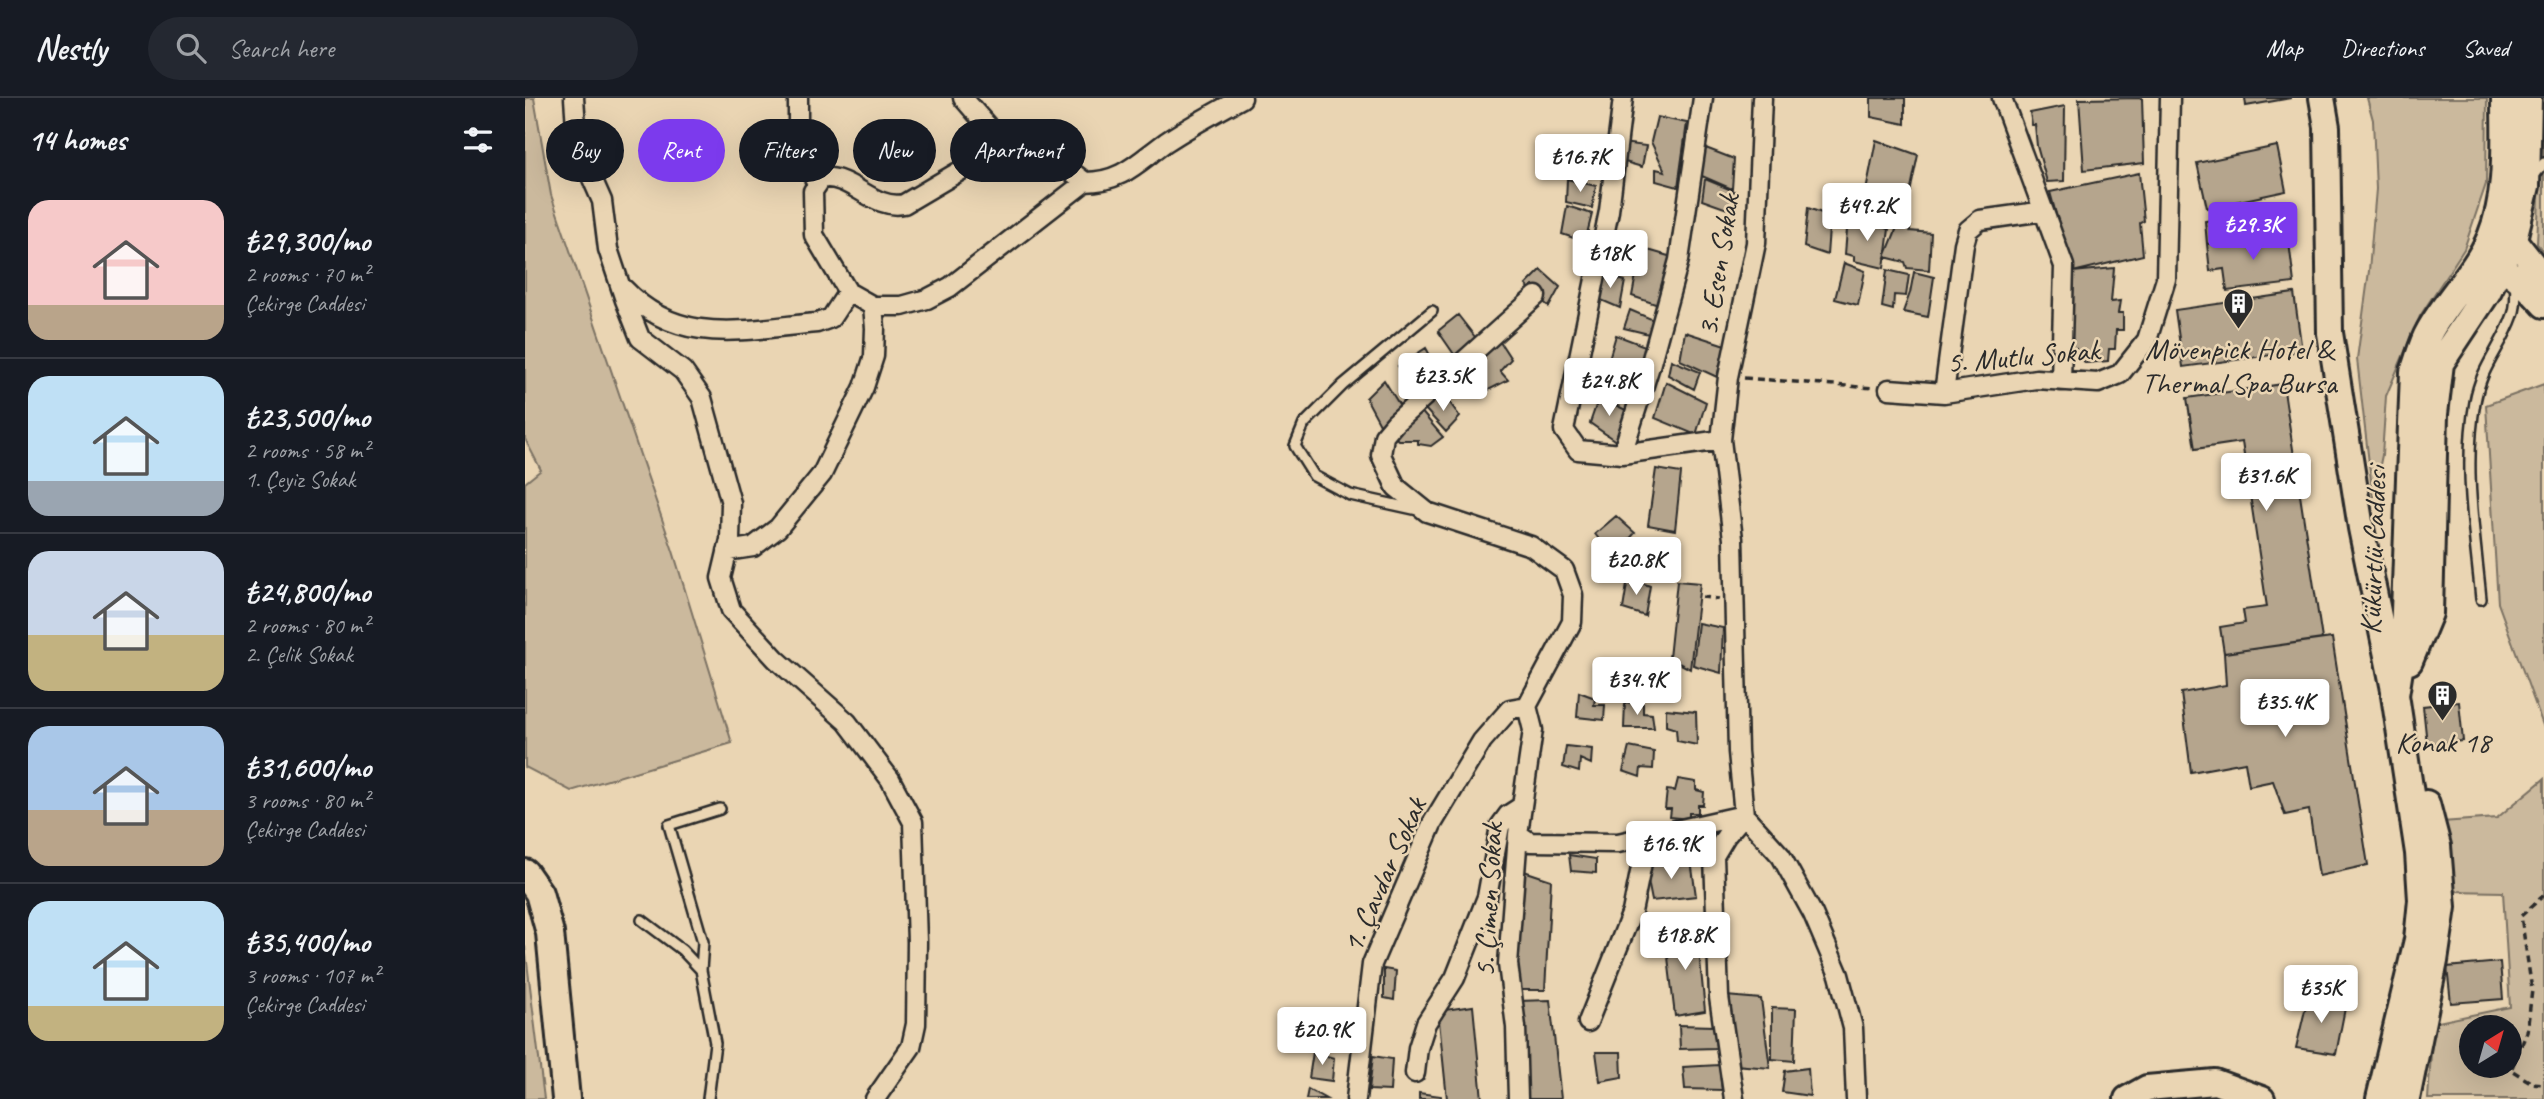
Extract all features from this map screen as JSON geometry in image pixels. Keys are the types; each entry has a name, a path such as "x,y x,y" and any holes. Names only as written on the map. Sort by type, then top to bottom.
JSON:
{"main road":[{"path":"2322,98 2327,127 2330,333 2361,528 2395,695 2419,853 2422,900 2418,940 2380,1099"},
{"name":"Kükürtlü Caddesi","path":"2395,695 2404,639 2414,372 2428,333 2470,274 2491,237 2500,208 2505,176 2505,98"},
{"name":"Kükürtlü Caddesi","path":"2395,695 2429,613 2434,414 2440,363 2508,273 2525,186 2528,98"},
{"path":"2500,208 2513,239 2544,278"},
{"path":"2470,274 2488,266 2508,273 2544,304"},
{"path":"2395,695 2437,846 2442,907 2406,1099"},
{"path":"525,873 539,893 550,933 566,1099"},
{"path":"2127,1099 2147,1088 2215,1082 2262,1099"}],"street":[{"path":"574,98 578,155 587,167 603,201 608,249 640,338 683,371 702,398 731,502 727,551 721,579 731,610 776,659 847,722 890,779 913,822 917,942 916,1024 911,1046 875,1099"},
{"path":"799,98 798,141 817,185"},
{"path":"963,98 981,119"},
{"path":"1086,182 1104,182 1131,170 1166,142 1242,98"},
{"path":"1623,98 1609,211 1564,430 1579,450 1622,454 1721,440"},
{"path":"1622,454 1679,260 1703,98"},
{"name":"3. Esen Sokak","path":"1744,815 1738,752 1733,539 1721,440 1728,377 1756,243 1762,98"},
{"path":"2002,98 2064,266 2061,381"},
{"name":"5. Mutlu Sokak","path":"1889,389 1944,393 2036,379 2098,383 2120,374 2147,340 2166,279 2170,98"},
{"path":"950,177 904,204 890,207 835,177 822,178 813,191 814,234 848,292 873,306 902,306 927,299 950,287 1085,182"},
{"path":"1944,393 1963,244 1968,230 1980,219 2044,211"},
{"path":"619,285 641,307 670,323 723,332 817,323 831,318 848,292"},
{"path":"1527,706 1571,622 1573,596 1564,570 1531,546 1427,512 1396,487 1381,455 1384,436 1395,424 1536,296"},
{"path":"727,551 753,547 778,528 822,474 871,367 875,328 873,306"},
{"name":"5. Çimen Sokak","path":"1518,1099 1516,1027 1508,964 1518,834 1533,730 1527,706"},
{"name":"1. Çavdar Sokak","path":"1356,1099 1372,964 1432,824 1482,741 1510,709 1527,706"},
{"path":"1415,1073 1418,1048 1426,1023 1455,978 1487,897 1500,826 1508,815 1522,806"},
{"path":"1518,834 1530,842 1618,843 1744,815"},
{"path":"1734,1099 1719,997 1714,856 1726,836 1744,815"},
{"path":"1744,815 1781,856 1813,914 1839,975 1853,1028 1856,1099"},
{"path":"1588,1022 1632,912 1647,838"}],"lane":[{"path":"2525,186 2544,163"},
{"path":"2481,599 2469,470 2475,402 2485,368 2503,339 2515,312 2508,273"},
{"path":"1427,512 1350,495 1314,476 1295,446 1304,424 1343,385 1432,311"},
{"path":"708,1099 715,1043 701,970 703,942 669,825 720,809"},
{"path":"642,920 683,950 701,970"}],"path":[{"path":"1728,377 1889,389"},
{"path":"2544,895 2521,916 2532,990 2527,1032 2511,1070 2532,1083 2544,1084"}],"shaded area":[{"path":"525,98 534,98 546,166 546,182 549,182 673,551 732,743 571,791 525,767 525,483 541,470 525,439"},
{"path":"2367,98 2487,98 2486,184 2464,249 2420,316 2386,396 2382,455 2373,498 2357,359 2369,271 2376,189 2373,120"},
{"path":"2544,138 2544,252 2537,244 2541,150"},
{"path":"2544,384 2544,728 2498,603 2486,405"},
{"path":"2544,779 2544,1099 2428,1099 2433,1023 2459,1018 2459,1078 2522,1078 2522,1015 2472,1015 2510,1007 2503,892 2450,891 2442,822 2497,818"},
{"path":"525,946 544,1099 525,1099"}],"building":[{"path":"1871,98 1905,98 1905,124 1871,117"},
{"path":"2142,98 2144,163 2084,170 2079,99"},
{"path":"2245,98 2291,98 2246,106"},
{"path":"2065,106 2064,181 2047,182 2030,113"},
{"path":"1657,117 1687,123 1678,187 1656,181 1656,169 1665,171 1651,142"},
{"path":"1876,140 1918,155 1907,207 1865,196"},
{"path":"1622,143 1646,146 1642,167 1618,160"},
{"path":"1698,145 1734,159 1732,189 1695,173"},
{"path":"2277,146 2286,191 2207,208 2197,163"},
{"path":"2139,173 2144,221 2140,223 2143,255 2073,272 2070,253 2067,255 2050,192"},
{"path":"1567,179 1596,186 1592,208 1566,202"},
{"path":"1705,179 1734,191 1730,210 1702,200"},
{"path":"1567,206 1592,214 1585,242 1562,234"},
{"path":"1808,208 1830,216 1827,255 1804,247"},
{"path":"2285,208 2288,234 2207,244 2205,221"},
{"path":"1848,217 1889,229 1884,268 1854,261 1854,256 1845,254"},
{"path":"1898,225 1910,228 1910,231 1931,233 1929,270 1907,268 1905,262 1885,257"},
{"path":"2288,234 2294,283 2227,291 2224,269 2210,271 2207,244"},
{"path":"1641,248 1672,257 1661,306 1632,296"},
{"path":"1844,263 1865,271 1858,305 1835,299"},
{"path":"2114,268 2111,302 2120,301 2118,313 2123,313 2123,330 2116,330 2115,349 2109,349 2108,361 2086,363 2076,355 2076,348 2069,350 2073,272"},
{"path":"1541,270 1560,287 1549,307 1526,285"},
{"path":"1887,270 1909,275 1906,296 1894,295 1893,310 1882,307"},
{"path":"1914,272 1934,277 1928,317 1903,312"},
{"path":"1598,273 1625,281 1620,308 1594,297"},
{"name":"Mövenpick Hotel & Thermal Spa Bursa","path":"2294,293 2302,351 2183,367 2175,310"},
{"path":"1630,310 1656,321 1653,335 1624,328"},
{"path":"1458,315 1479,342 1458,360 1438,331"},
{"path":"1685,332 1725,345 1717,377 1680,360"},
{"path":"1616,335 1653,349 1642,374 1609,359"},
{"path":"1500,342 1511,359 1500,371 1508,380 1475,397 1460,377"},
{"path":"1426,348 1442,377 1418,397 1398,366"},
{"path":"1671,360 1700,372 1694,389 1668,375"},
{"path":"1384,380 1402,409 1381,426 1366,398"},
{"path":"1666,382 1706,402 1696,435 1655,418"},
{"path":"2283,384 2322,639 2224,653 2220,627 2245,623 2243,610 2267,607 2242,442 2195,449 2187,398"},
{"path":"1443,393 1460,417 1446,432 1425,409"},
{"path":"1599,397 1628,411 1617,442 1590,423"},
{"path":"1420,410 1443,437 1431,446 1418,444 1418,440 1398,440 1394,436"},
{"path":"1656,469 1681,473 1675,530 1648,525"},
{"path":"1616,516 1635,533 1613,557 1595,534"},
{"path":"1628,578 1650,586 1645,616 1623,609"},
{"path":"1677,581 1700,583 1690,669 1669,658"},
{"path":"1698,623 1723,628 1721,673 1693,665"},
{"path":"2332,638 2368,865 2319,876 2309,810 2285,815 2273,781 2249,786 2245,762 2191,772 2181,693 2226,685 2224,653"},
{"path":"1579,692 1595,698 1594,705 1605,705 1604,720 1577,717"},
{"path":"1625,702 1643,704 1643,713 1652,714 1654,728 1624,728"},
{"name":"Konak 18","path":"2459,702 2463,741 2427,744 2423,706"},
{"path":"1666,709 1696,712 1697,745 1677,741 1676,729 1666,726"},
{"path":"1566,746 1592,749 1591,764 1580,759 1579,772 1563,767"},
{"path":"1629,747 1654,752 1653,769 1641,768 1640,777 1623,771"},
{"path":"1678,779 1696,782 1696,790 1704,792 1703,805 1698,805 1698,813 1689,813 1689,819 1670,817 1671,809 1665,809 1667,790 1675,791"},
{"path":"1569,855 1596,859 1596,873 1571,871"},
{"path":"1691,861 1696,896 1652,901 1645,866"},
{"path":"1521,870 1551,880 1545,990 1515,990"},
{"path":"1697,930 1705,1011 1675,1016 1665,932"},
{"path":"2500,962 2503,999 2451,1003 2447,967"},
{"path":"1384,969 1396,971 1394,1000 1384,998"},
{"path":"2309,993 2346,1003 2336,1054 2296,1048"},
{"path":"1726,996 1761,999 1770,1068 1735,1065"},
{"path":"1550,1000 1561,1099 1522,1099 1517,1001"},
{"path":"1473,1006 1482,1099 1447,1099 1438,1011"},
{"path":"1772,1008 1796,1009 1794,1061 1772,1059"},
{"path":"1679,1025 1714,1026 1716,1048 1680,1049"},
{"path":"1313,1052 1334,1058 1332,1081 1309,1078"},
{"path":"1596,1052 1621,1052 1622,1077 1600,1081"},
{"path":"1373,1056 1392,1059 1390,1091 1369,1090"},
{"path":"1719,1065 1722,1090 1685,1089 1683,1067"},
{"path":"1808,1068 1810,1096 1782,1092 1785,1071"},
{"path":"1308,1089 1326,1099 1306,1099"},
{"path":"1419,1093 1441,1096 1441,1099 1419,1099"}],"place":[{"name":"Mövenpick Hotel & Thermal Spa Bursa","path":"2239,330"},
{"name":"Konak 18","path":"2443,723"}]}
